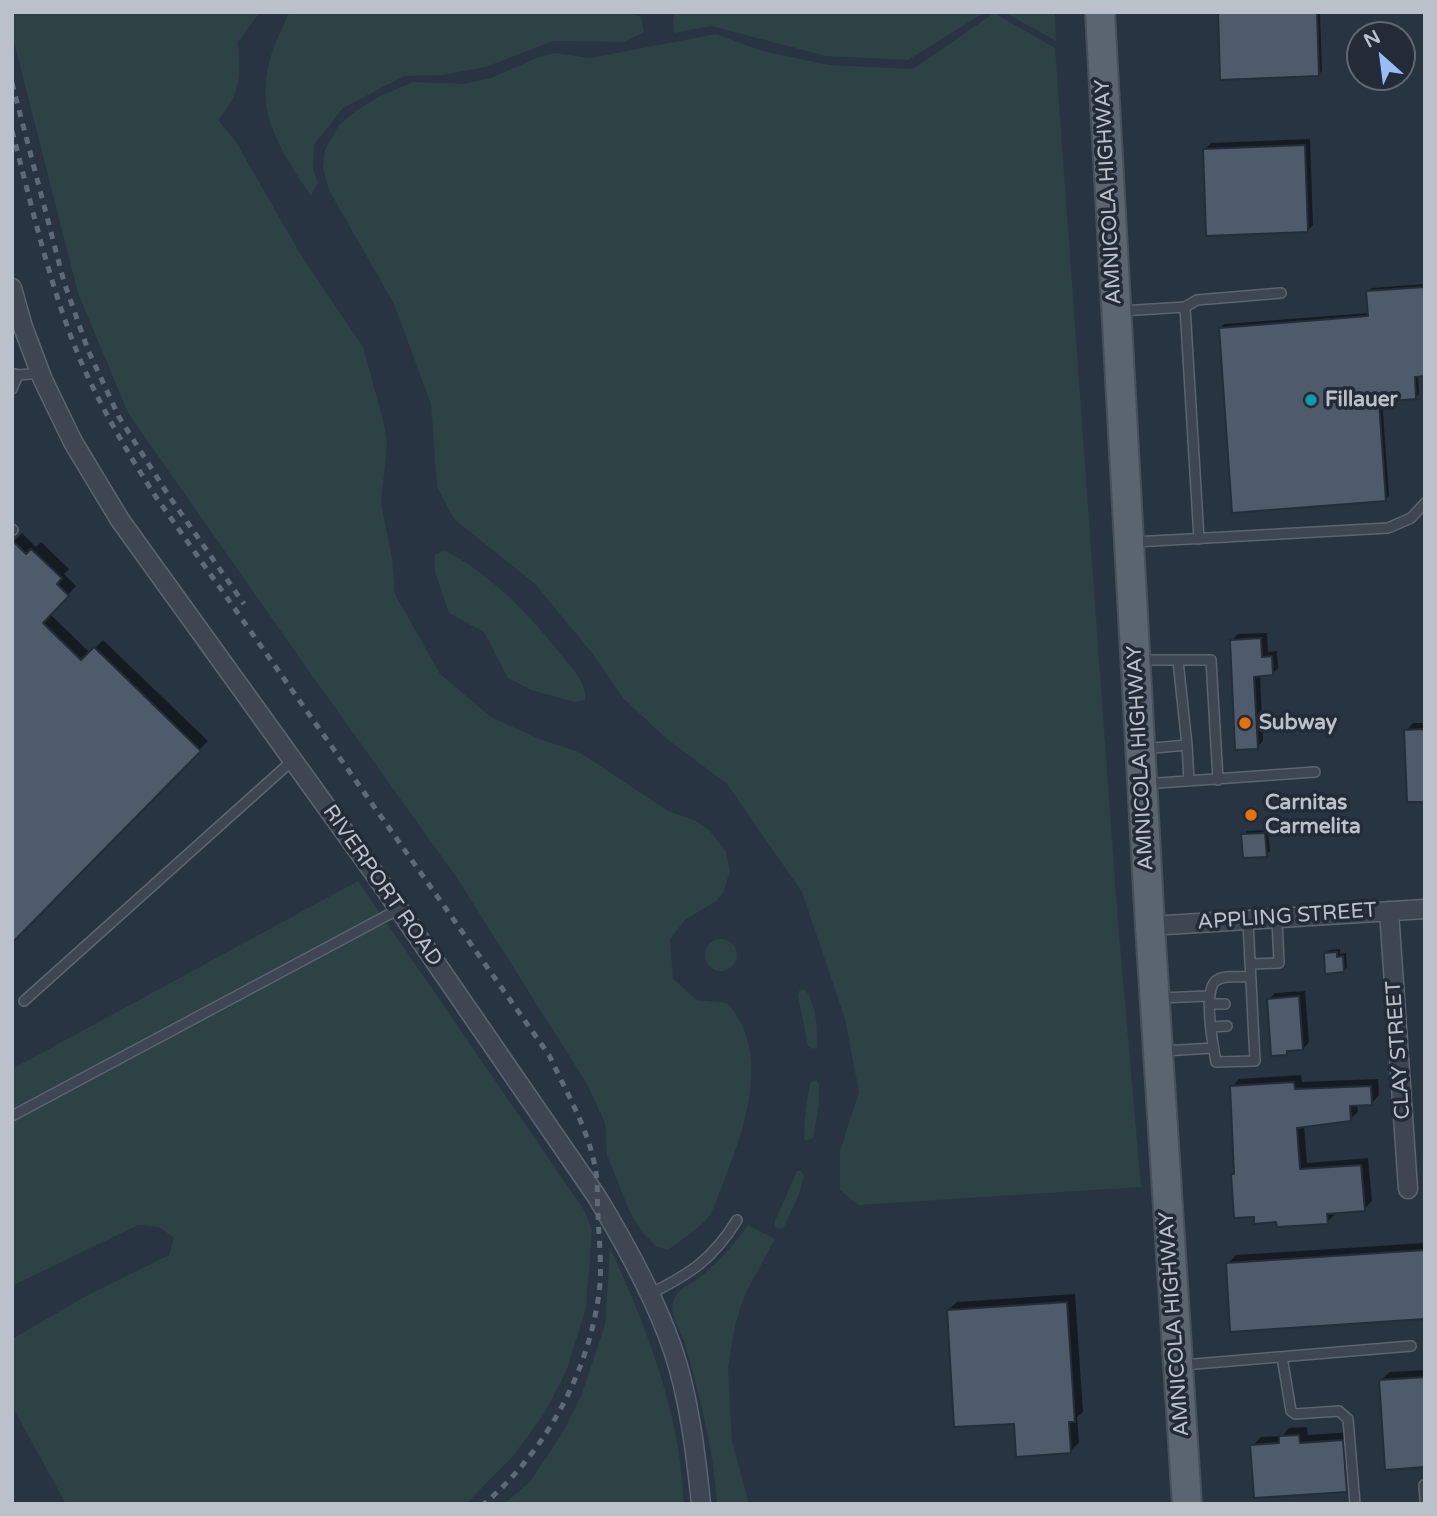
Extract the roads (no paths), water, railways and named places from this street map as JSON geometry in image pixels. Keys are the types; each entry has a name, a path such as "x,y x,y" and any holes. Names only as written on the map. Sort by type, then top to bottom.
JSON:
{"main road":[{"name":"AMNICOLA HIGHWAY","path":"1100,12 1150,926 1187,1504"}],"street":[{"name":"RIVERPORT ROAD","path":"12,288 23,327 41,373 73,442 120,520 399,909 597,1197 650,1294 674,1351 697,1467 701,1504"},
{"name":"APPLING STREET","path":"1150,926 1425,909"},
{"name":"CLAY STREET","path":"1389,911 1408,1189"}],"lane":[{"path":"1116,312 1185,307 1197,300 1281,293"},
{"path":"1185,307 1199,539"},
{"path":"12,390 15,374 41,373"},
{"path":"1129,542 1388,528 1411,518 1425,503"},
{"path":"1135,660 1210,660 1218,780"},
{"path":"1178,661 1189,781"},
{"path":"1142,749 1186,745"},
{"path":"24,1001 293,760"},
{"path":"1143,784 1315,772"},
{"path":"12,1116 399,909"},
{"path":"1250,964 1279,963 1277,920"},
{"path":"1248,921 1250,977 1247,1003 1253,1025 1255,1061 1216,1062 1209,1000 1213,982 1218,978 1250,977"},
{"path":"1155,999 1209,1000 1226,1004"},
{"path":"1242,1026 1253,1025"},
{"path":"1211,1027 1227,1026"},
{"path":"1158,1051 1213,1048"},
{"path":"650,1294 684,1276 703,1262 723,1244 737,1220"},
{"path":"1177,1366 1411,1346"},
{"path":"1282,1357 1291,1411 1295,1414 1339,1411 1348,1419 1355,1504"},
{"path":"1424,1485 1425,1500"}],"railway":[{"path":"12,83 64,282 88,350 119,417 167,493 244,604"},
{"path":"12,131 42,245 68,329 114,428 156,497 549,1055 589,1142 597,1178 600,1268 592,1329 584,1357 559,1412 543,1437 506,1484 484,1504"}],"place":[{"name":"Fillauer","path":"1311,400"},
{"name":"Subway","path":"1245,723"},
{"name":"Carnitas Carmelita","path":"1251,815"}]}
